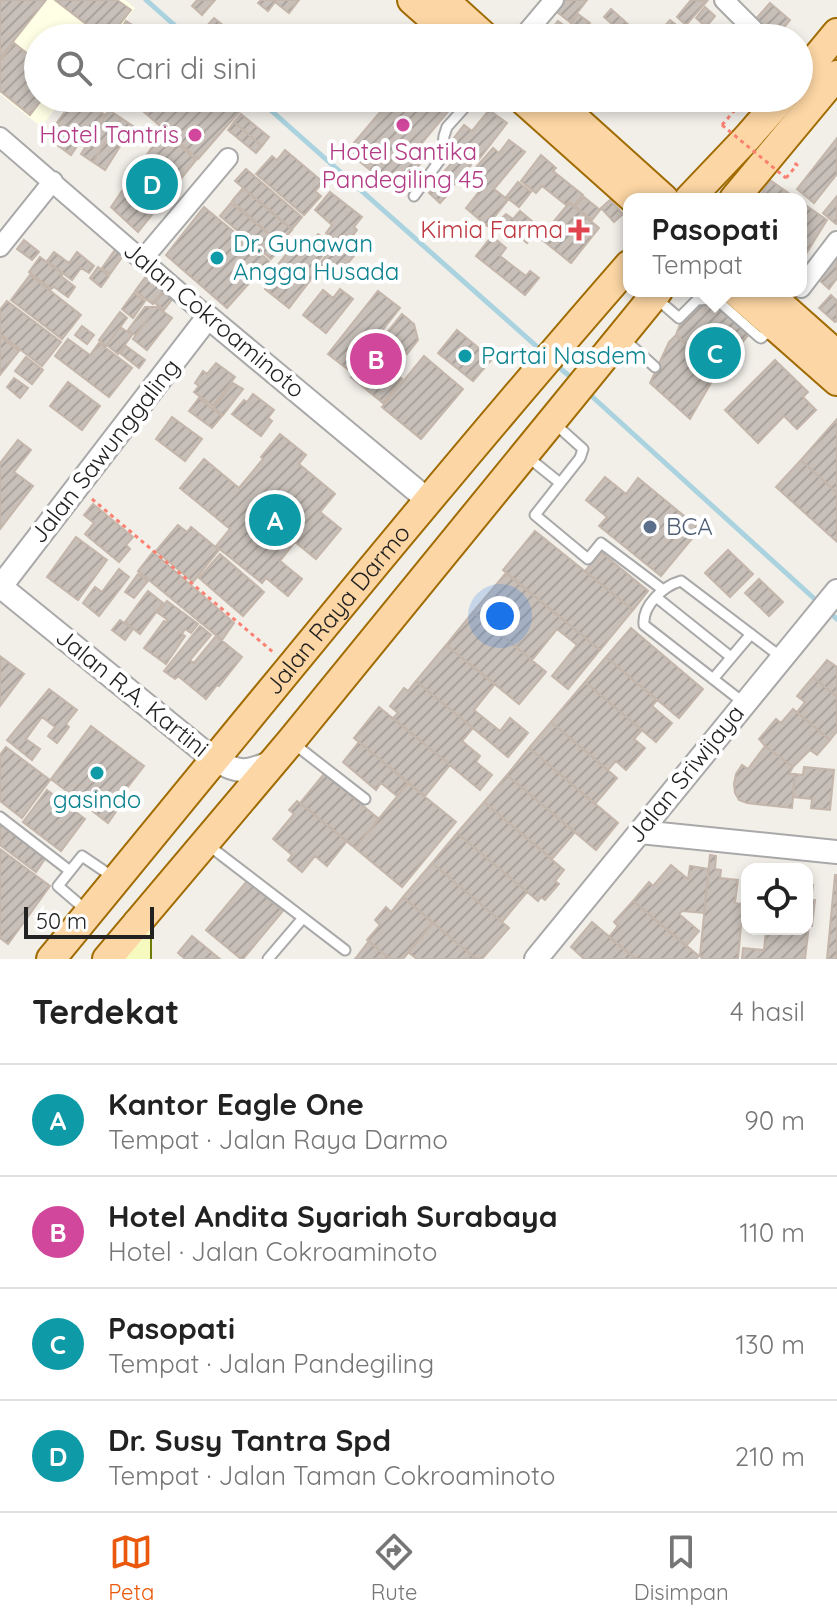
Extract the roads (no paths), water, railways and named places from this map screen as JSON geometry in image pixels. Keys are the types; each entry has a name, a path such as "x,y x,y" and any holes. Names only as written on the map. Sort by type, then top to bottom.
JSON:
{"main road":[{"path":"412,0 437,24"},
{"path":"444,0 471,24"},
{"path":"813,62 837,33"},
{"path":"813,104 837,75"},
{"path":"537,112 627,193"},
{"path":"568,112 657,193"},
{"path":"695,193 770,112"},
{"path":"739,193 806,112"},
{"name":"Jalan Raya Darmo","path":"51,959 213,759 623,272"},
{"name":"Jalan Raya Darmo","path":"107,959 283,751 653,297"},
{"path":"765,297 785,301 837,355"},
{"path":"785,301 837,381"},
{"path":"137,922 137,959"}],"street":[{"path":"534,24 554,0"},
{"path":"724,0 748,24"},
{"name":"Jalan Cokroaminoto","path":"0,137 208,317 429,501"},
{"path":"142,260 228,158"},
{"path":"0,247 53,181"},
{"path":"807,276 837,241"},
{"name":"Jalan Sawunggaling","path":"0,586 208,317"},
{"name":"Jalan R.A. Kartini","path":"0,586 213,759 239,771 255,769 283,751"},
{"name":"Jalan Sriwijaya","path":"536,959 837,591"},
{"path":"640,832 837,852"}],"lane":[{"path":"414,196 439,162 447,127 459,112"},
{"path":"660,297 679,318 697,300 709,298 720,301 761,338 785,301"},
{"path":"620,336 655,367"},
{"path":"556,415 583,449 580,458 535,515 588,559 601,543 731,657"},
{"path":"524,454 560,483"},
{"path":"744,703 644,625 644,617 659,593 671,583 681,581 781,657"},
{"path":"713,679 751,634"},
{"path":"283,751 365,799"},
{"path":"0,817 70,871"},
{"path":"204,843 345,950"},
{"path":"89,912 59,887 70,871 84,856 116,879"},
{"path":"268,959 303,918"}],"waterway":[{"path":"146,0 173,24"},
{"path":"273,112 543,352"},
{"path":"556,365 573,379"},
{"path":"586,391 818,602"},
{"path":"829,612 837,619"}],"place":[{"name":"Hotel Santika Pandegiling 45","path":"403,125"},
{"name":"Hotel Tantris","path":"195,135"},
{"name":"Dr. Susy Tantra Spd","path":"152,184"},
{"name":"Kimia Farma","path":"579,230"},
{"name":"Dr. Gunawan Angga Husada","path":"217,258"},
{"name":"Pasopati","path":"715,353"},
{"name":"Partai Nasdem","path":"465,356"},
{"name":"Hotel Andita Syariah Surabaya","path":"376,359"},
{"name":"Kantor Eagle One","path":"275,520"},
{"name":"BCA","path":"650,527"},
{"name":"gasindo","path":"97,773"}]}
